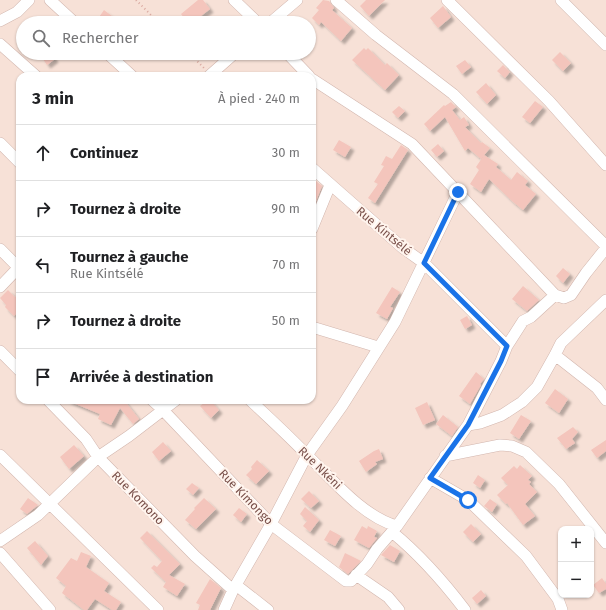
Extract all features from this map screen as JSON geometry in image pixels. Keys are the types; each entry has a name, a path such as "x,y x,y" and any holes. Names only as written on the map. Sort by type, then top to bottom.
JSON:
{"street":[{"path":"0,21 17,12 29,0"},
{"path":"50,0 67,16"},
{"path":"234,0 251,16"},
{"path":"278,16 297,0"},
{"path":"316,81 412,144 555,295 564,298 571,295 606,247 453,94 376,35 336,0"},
{"path":"447,0 549,102 606,165"},
{"path":"561,0 606,45"},
{"path":"0,44 16,58"},
{"path":"18,60 32,72"},
{"path":"115,60 128,72"},
{"path":"214,72 227,60"},
{"path":"294,60 305,72"},
{"path":"0,143 16,159"},
{"name":"Rue Kintsélé","path":"316,172 403,248 424,263 507,346"},
{"path":"316,219 330,185"},
{"path":"224,610 307,455 342,406 378,347 396,322 458,192"},
{"path":"0,249 16,263"},
{"path":"0,287 16,271"},
{"path":"354,578 395,529 468,425 501,361 507,346 523,321 531,317 555,295"},
{"path":"468,425 480,423 502,415 522,402 537,387 566,336 606,300"},
{"path":"316,328 378,347"},
{"path":"0,351 16,368"},
{"path":"555,355 597,388 606,400"},
{"name":"Rue Komono","path":"52,404 86,439 98,457 194,556 235,588 268,610"},
{"name":"Rue Kimongo","path":"156,404 271,524 346,581 354,578 388,597 399,610"},
{"path":"0,541 38,515 98,457 129,436 170,404"},
{"name":"Rue Nkéni","path":"254,404 334,482 371,514 390,524 455,595 465,610"},
{"path":"445,456 500,445 512,446 526,452 559,484 606,543"},
{"path":"0,455 158,610"},
{"path":"430,478 468,500 526,556 558,599 562,610"},
{"path":"0,553 50,610"}],"path":[{"path":"136,0 152,16"},
{"path":"196,60 208,72"}],"shaded area":[{"path":"0,0 606,0 606,610 0,610"}],"building":[{"path":"198,0 203,0 210,9 201,16 183,16 181,14"},
{"path":"323,0 329,1 334,8 332,10 352,28 341,41 321,22 319,25 316,22 316,16 314,16 319,10 316,8"},
{"path":"366,0 385,0 369,16 360,6"},
{"path":"443,6 451,17 438,28 430,18"},
{"path":"104,10 112,16 100,16"},
{"path":"364,48 366,50 368,48 385,65 387,63 399,75 385,90 352,60"},
{"path":"560,52 571,63 563,71 552,60"},
{"path":"44,60 54,60 47,65"},
{"path":"465,60 471,67 462,74 456,66"},
{"path":"503,65 510,72 505,78 497,71"},
{"path":"486,83 496,95 487,104 476,92"},
{"path":"535,101 543,107 530,123 522,117"},
{"path":"451,102 456,107 452,110 460,120 464,117 469,125 465,127 481,143 482,142 490,148 481,159 468,148 465,151 445,117 430,131 424,124 444,105 445,106"},
{"path":"399,106 405,111 398,118 392,112"},
{"path":"339,140 351,147 345,157 333,150"},
{"path":"438,144 444,151 437,157 431,150"},
{"path":"401,145 408,150 375,203 368,198 378,184 374,182 384,166 381,165 386,156 392,159"},
{"path":"484,155 498,164 496,167 511,180 517,172 528,181 525,185 536,194 523,210 489,179 481,192 470,184 479,170 476,167"},
{"path":"316,181 322,186 316,201"},
{"path":"563,268 570,274 563,283 556,276"},
{"path":"523,286 539,300 527,311 512,299"},
{"path":"392,287 400,292 390,307 393,308 387,319 376,313"},
{"path":"8,290 15,297 16,296 16,314 14,316 5,307 6,305 0,298"},
{"path":"467,316 472,325 465,329 460,320"},
{"path":"476,372 484,379 470,404 459,396"},
{"path":"555,389 568,399 559,413 545,403"},
{"path":"427,402 435,420 423,425 415,408"},
{"path":"76,404 127,404 139,419 133,424 120,408 111,425 98,419 100,414"},
{"path":"203,404 214,404 219,410 211,418 200,406"},
{"path":"443,415 458,427 452,436 436,424"},
{"path":"521,415 531,421 519,439 510,433"},
{"path":"573,427 578,432 572,439 575,443 566,449 557,438"},
{"path":"606,440 606,451 597,458 591,450"},
{"path":"163,442 171,451 159,461 152,452"},
{"path":"74,445 84,456 69,469 60,457"},
{"path":"379,449 383,459 375,462 377,464 366,472 359,461"},
{"path":"257,460 269,471 256,484 246,475 252,469 251,467"},
{"path":"520,465 532,476 528,480 531,482 529,484 537,492 525,504 535,516 523,525 507,503 506,504 497,495 508,485 501,478 514,466 517,469"},
{"path":"478,475 485,480 480,488 473,483"},
{"path":"192,483 199,488 193,495 186,489"},
{"path":"309,491 319,501 311,508 301,499"},
{"path":"28,498 38,505 27,514 20,509"},
{"path":"204,498 216,509 196,529 185,520"},
{"path":"490,499 497,504 492,512 484,506"},
{"path":"305,507 319,520 310,532 303,526 307,521 300,514"},
{"path":"239,508 247,514 241,522 233,515"},
{"path":"471,524 481,534 473,542 463,532"},
{"path":"362,526 367,529 368,526 377,531 374,537 377,538 369,548 354,540"},
{"path":"330,530 341,536 335,546 324,540"},
{"path":"147,531 180,564 169,575 185,584 177,596 163,587 166,582 151,568 154,565 157,567 162,561 140,538"},
{"path":"35,541 48,556 41,565 27,548"},
{"path":"390,545 400,551 394,562 381,555"},
{"path":"81,552 91,556 86,567 109,583 104,591 121,602 116,610 112,610 95,599 87,610 84,610 62,593 66,586 56,578 71,558 77,561"},
{"path":"345,553 361,561 348,574 339,567"},
{"path":"602,578 606,584 606,589 599,593 594,584"},
{"path":"210,579 221,588 210,610 198,610 200,605 196,603"},
{"path":"481,590 486,596 477,604 472,598"}],"route":[{"path":"458,192 424,263 507,346 501,361 468,425 430,478 468,500"}]}
